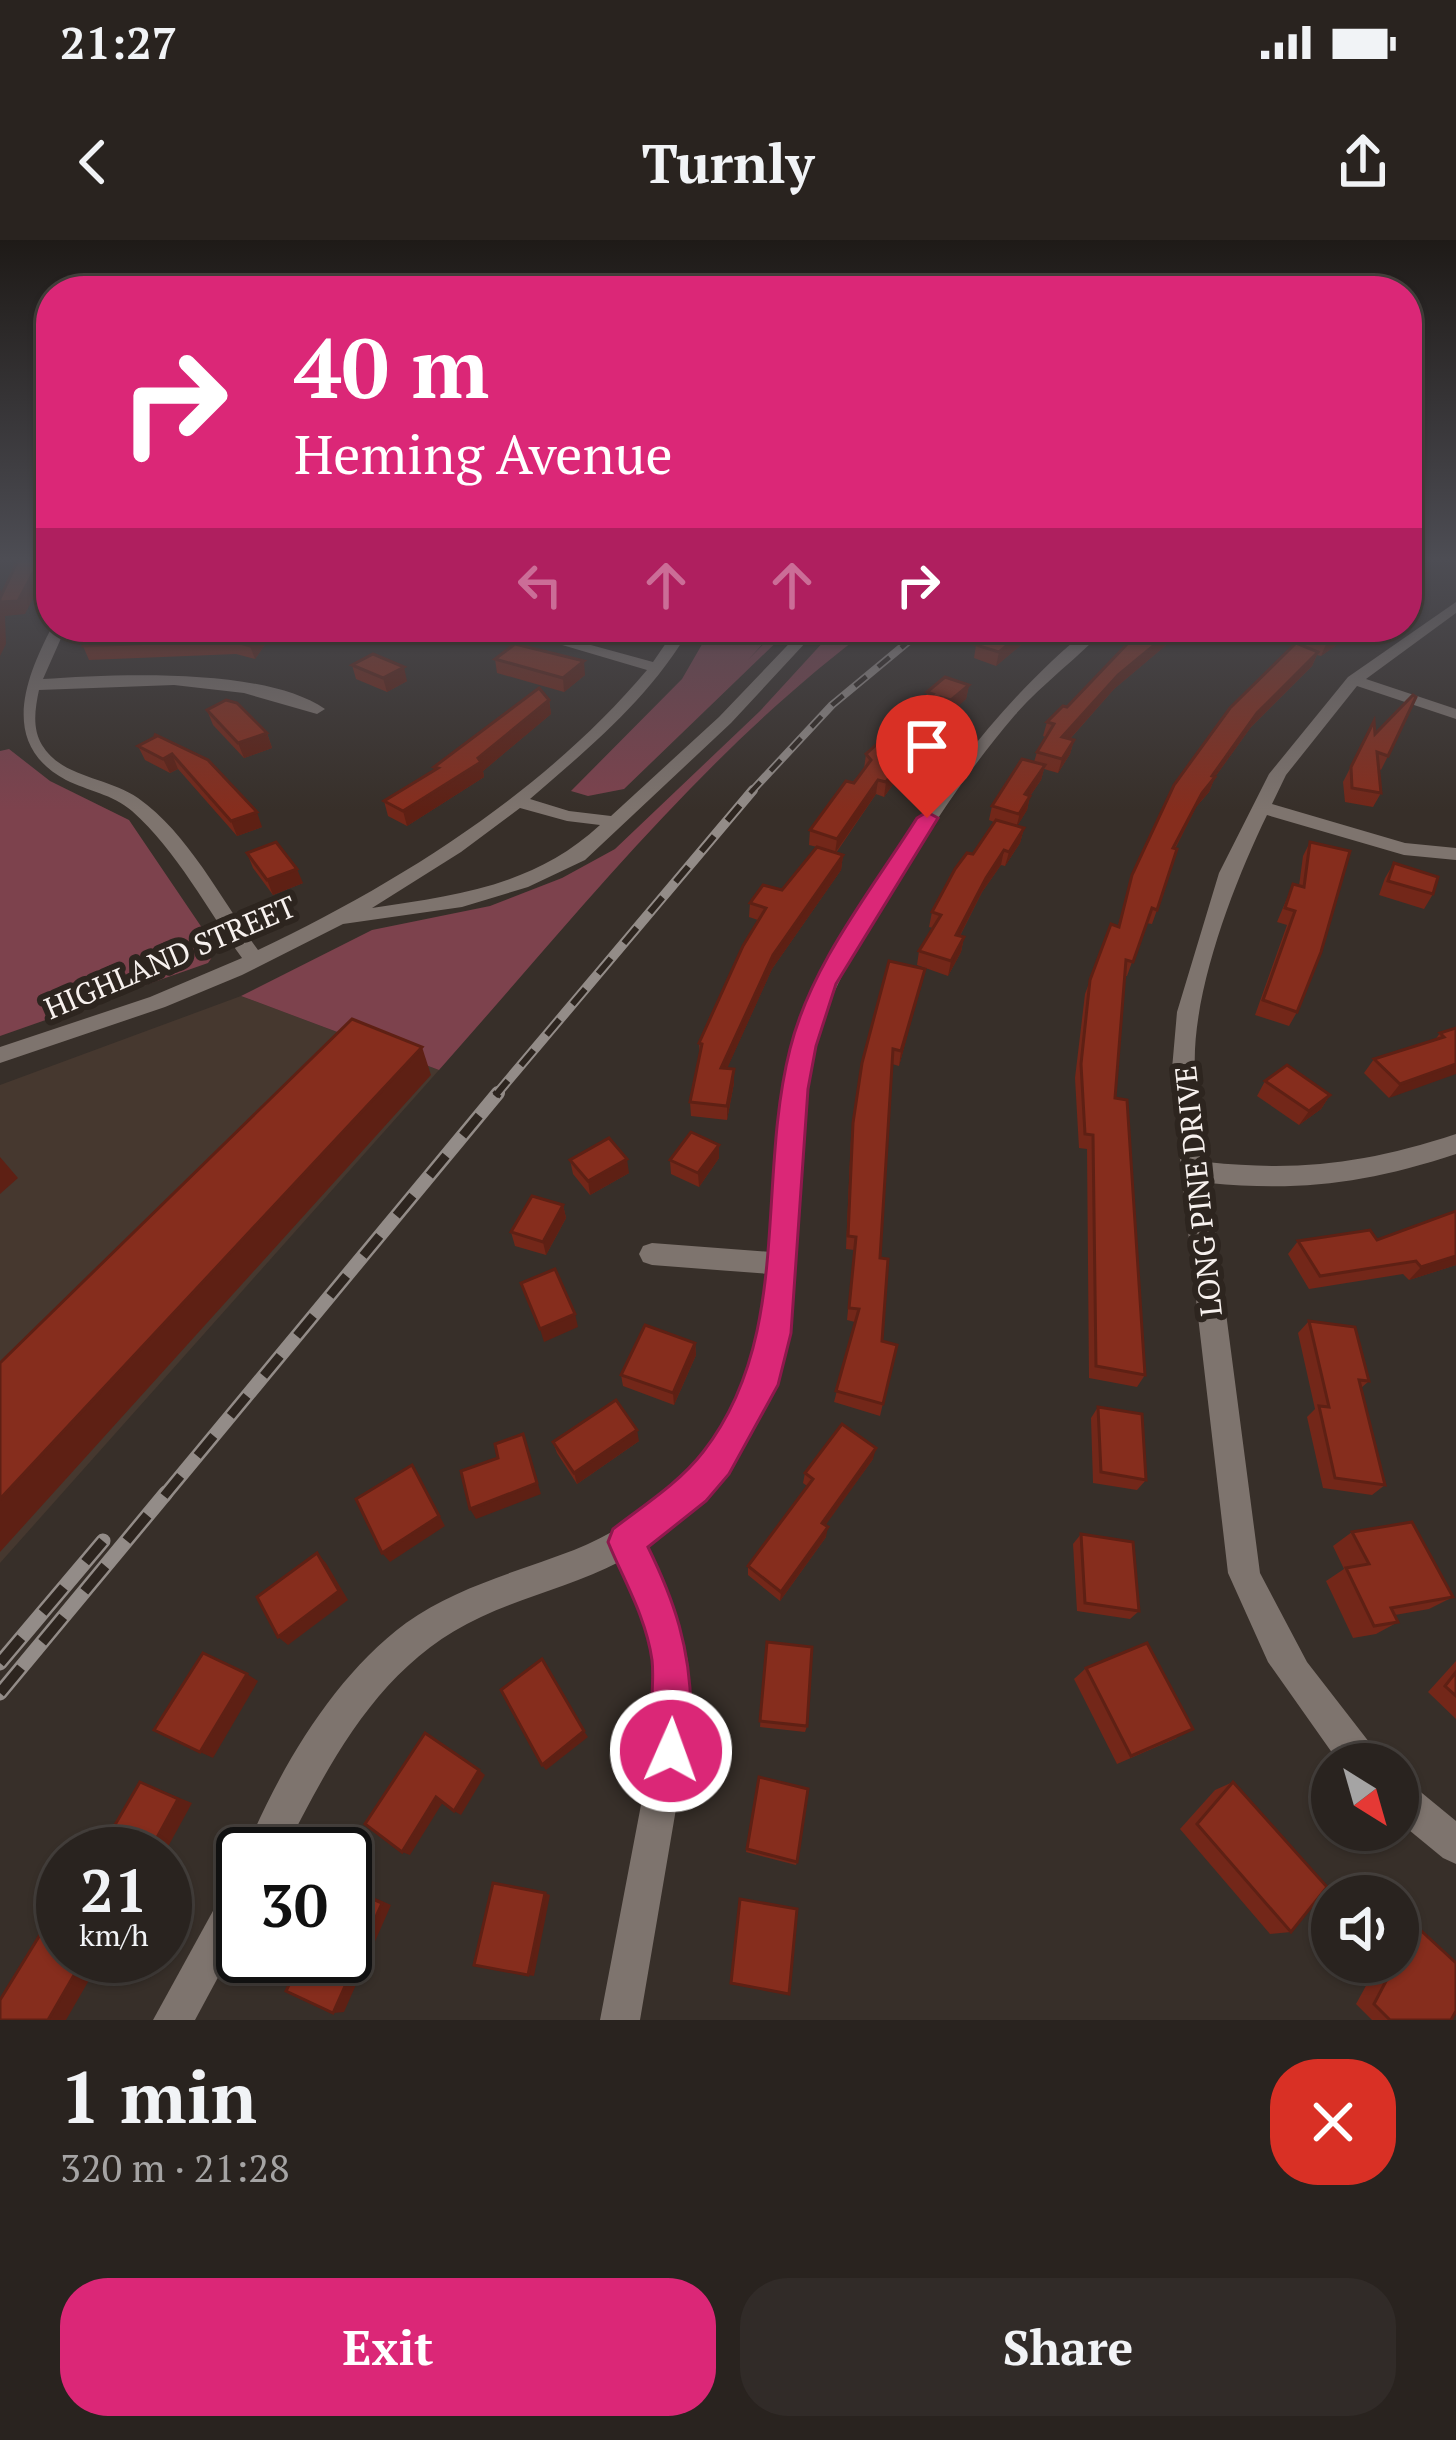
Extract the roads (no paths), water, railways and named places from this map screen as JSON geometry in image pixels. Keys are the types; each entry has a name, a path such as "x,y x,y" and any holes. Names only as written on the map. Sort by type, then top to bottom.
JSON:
{"street":[{"path":"51,643 22,699 18,727 28,748 52,768 111,790 138,807 254,959"},
{"path":"566,643 657,668"},
{"name":"HIGHLAND STREET","path":"0,1055 162,1000 337,919 520,802 619,712 673,643"},
{"path":"337,919 442,906 521,883 578,856 797,643"},
{"path":"277,1827 346,1707 393,1656 460,1607 626,1542 693,1489 745,1421 772,1350 795,1089 803,1046 824,984 969,758 1029,689 1082,643"},
{"name":"LONG PINE DRIVE","path":"1346,1743 1300,1686 1274,1643 1244,1573 1183,1069 1188,1012 1229,874 1261,807 1305,735 1354,680 1405,643"},
{"path":"29,685 146,677 200,679 258,689 317,709"},
{"path":"1354,680 1456,713"},
{"path":"520,802 567,815 618,821"},
{"path":"1261,807 1391,846 1456,854"},
{"path":"1193,1171 1275,1180 1348,1178 1456,1144"},
{"path":"652,1254 780,1264"},
{"path":"620,2020 674,1721 671,1661 659,1610 626,1542"},
{"path":"1419,1814 1456,1845"},
{"path":"173,2020 216,1942"}],"railway":[{"path":"750,793 832,705 907,643"},
{"path":"495,1096 753,790"},
{"path":"164,1496 498,1093"},
{"path":"0,1693 166,1493"},
{"path":"0,1663 103,1541"}]}
